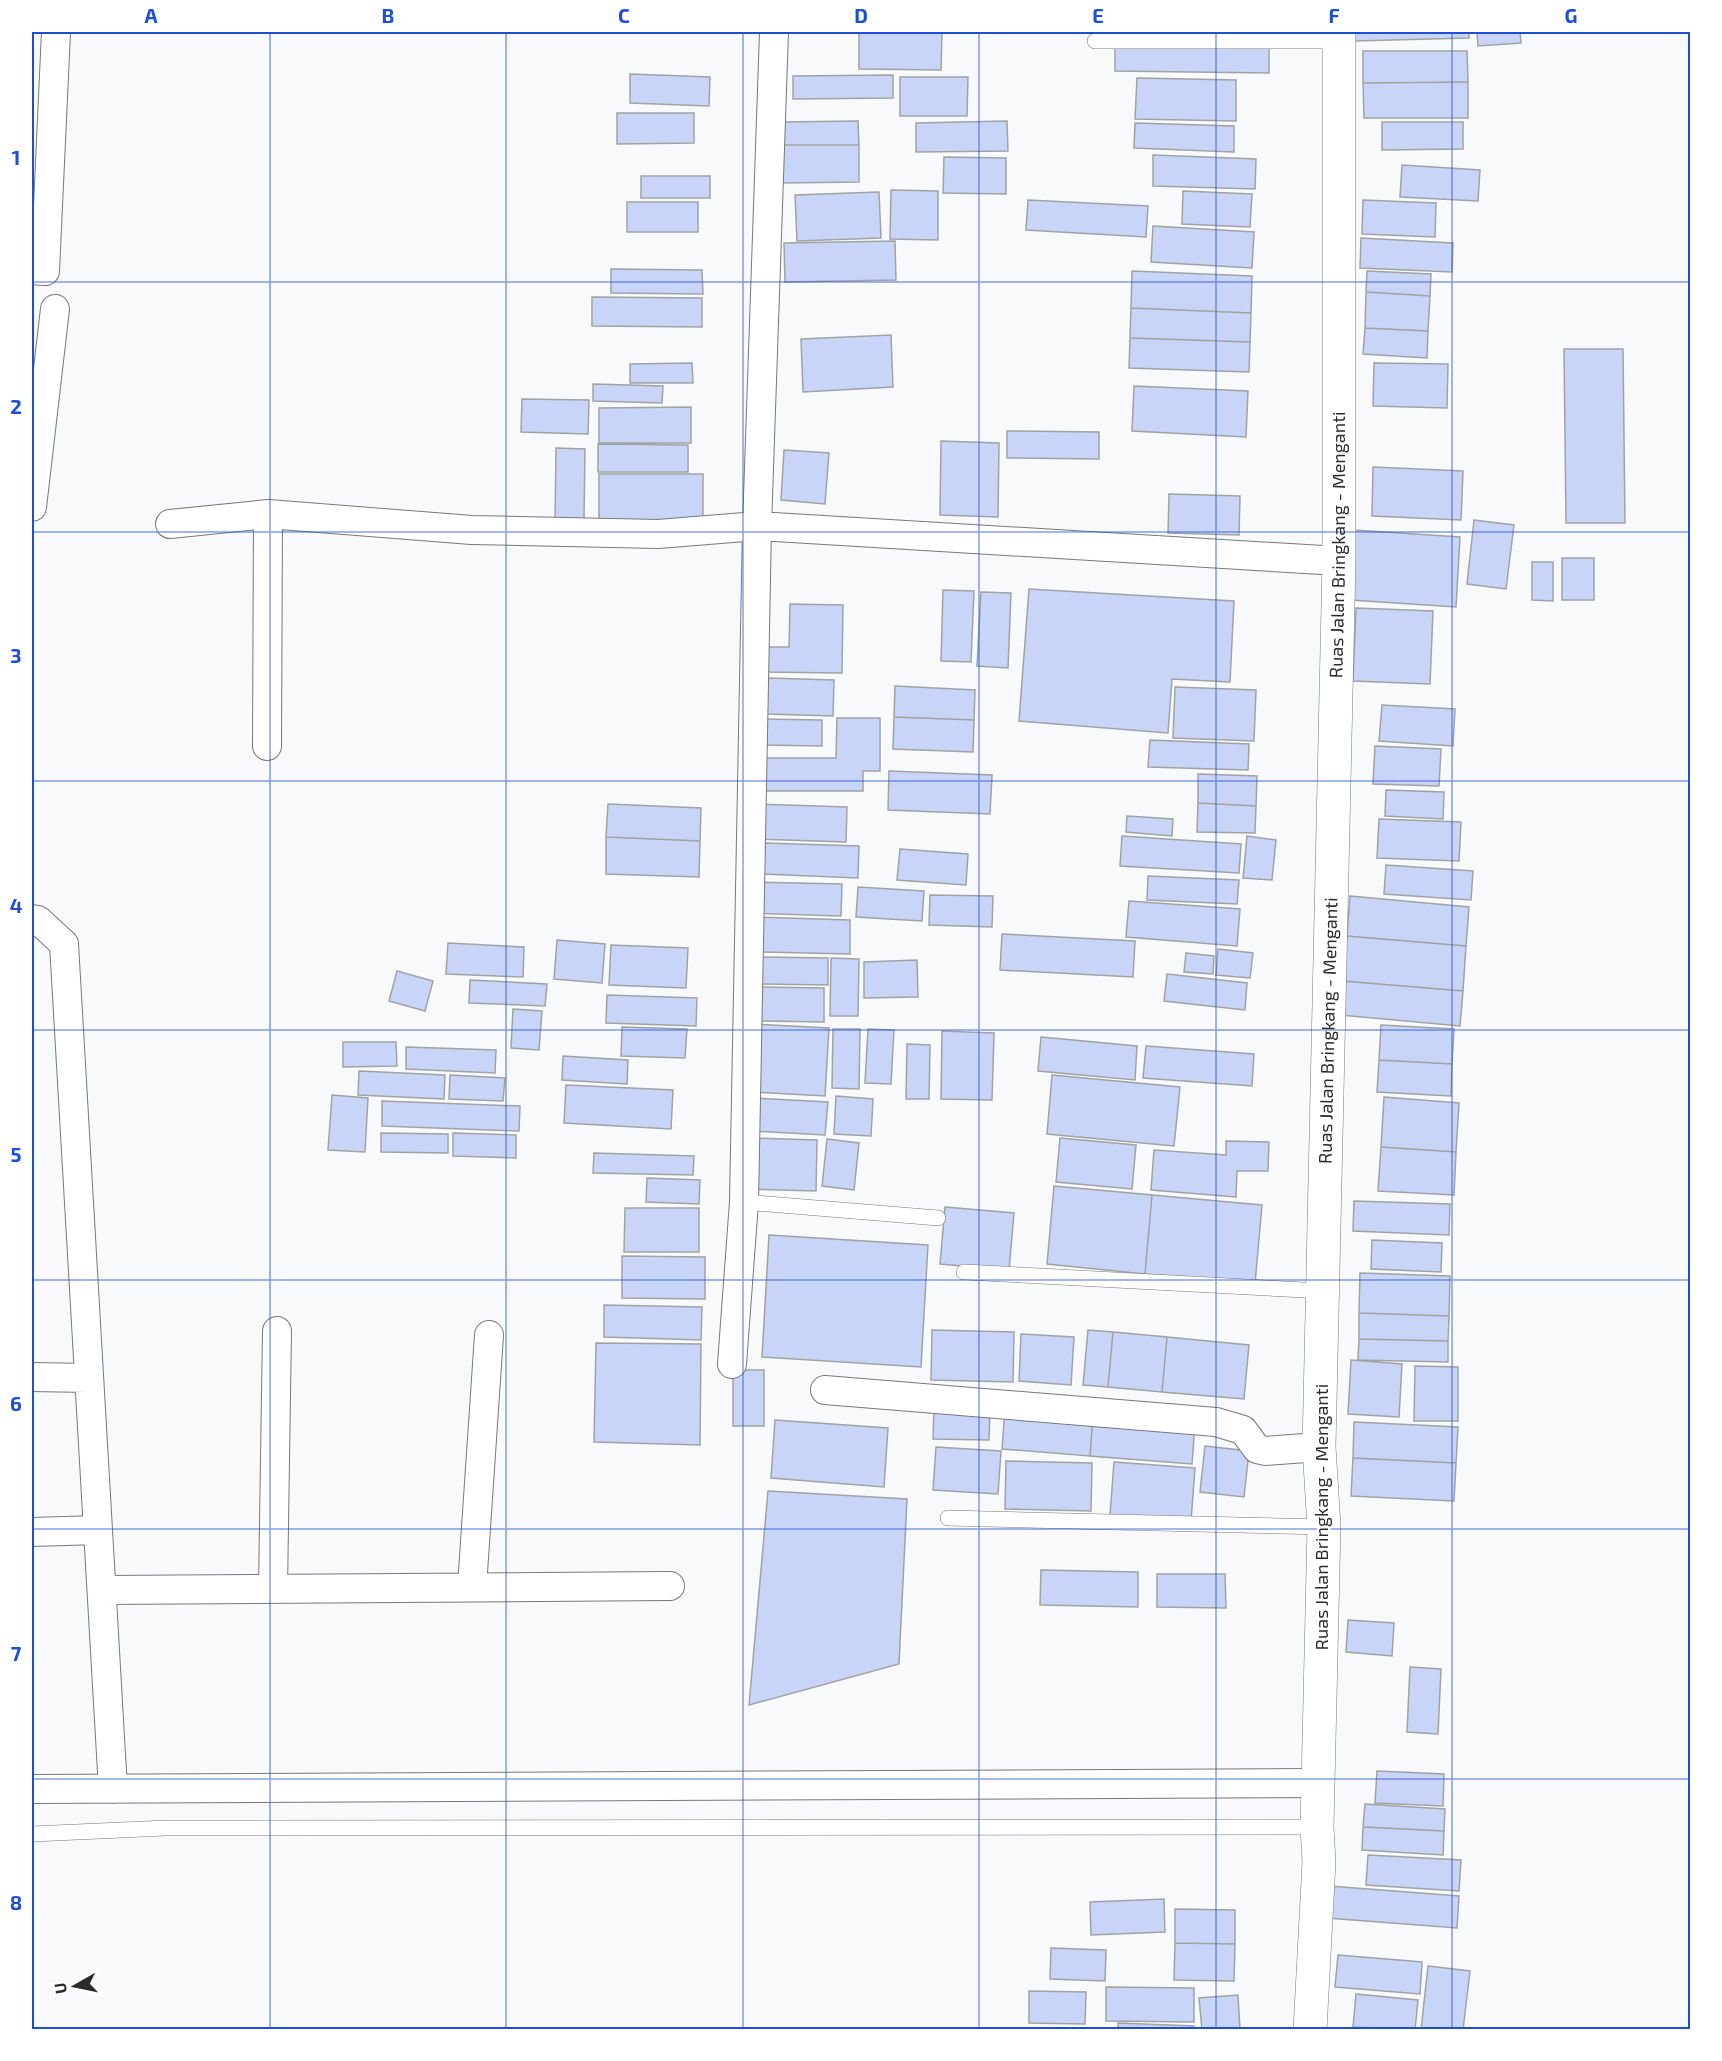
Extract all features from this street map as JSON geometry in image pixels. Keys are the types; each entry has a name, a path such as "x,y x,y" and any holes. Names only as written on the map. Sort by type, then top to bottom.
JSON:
{"main road":[{"name":"Ruas Jalan Bringkang - Menganti","path":"1310,2030 1319,1862 1317,1827 1320,1783 1324,1527 1319,1447 1339,561 1339,36"}],"street":[{"path":"32,270 45,271 56,32"},
{"path":"732,1364 744,1202 757,526 774,32"},
{"path":"32,507 55,309"},
{"path":"267,746 268,514"},
{"path":"170,524 268,514 483,531 658,534 757,526 1339,561"},
{"path":"32,918 38,920 64,944 113,1789"},
{"path":"273,1589 277,1331"},
{"path":"472,1587 489,1335"},
{"path":"32,1377 89,1378"},
{"path":"825,1390 1216,1422 1244,1430 1257,1449 1265,1451 1319,1447"},
{"path":"32,1532 98,1530"},
{"path":"102,1590 670,1586"},
{"path":"32,1789 1320,1783"}],"lane":[{"path":"1095,41 1339,36"},
{"path":"744,1202 938,1218"},
{"path":"964,1272 1324,1291"},
{"path":"948,1518 1324,1527"},
{"path":"32,1834 189,1828 1317,1827"}],"building":[{"path":"859,32 942,32 941,70 859,69"},
{"path":"1355,32 1469,32 1469,38 1355,41"},
{"path":"1477,32 1520,32 1521,43 1478,46"},
{"path":"1115,45 1269,47 1269,73 1115,71"},
{"path":"1363,51 1467,51 1468,82 1363,83"},
{"path":"630,74 710,77 709,106 630,103"},
{"path":"893,75 893,98 793,99 793,76"},
{"path":"900,77 968,77 967,116 900,116"},
{"path":"1137,78 1236,80 1236,121 1135,119"},
{"path":"1468,82 1468,118 1364,118 1363,83"},
{"path":"617,113 694,113 694,143 617,144"},
{"path":"858,121 859,145 780,145 780,122"},
{"path":"1007,121 1008,151 916,152 916,123"},
{"path":"1382,122 1463,122 1463,149 1382,150"},
{"path":"1135,123 1234,126 1234,152 1134,148"},
{"path":"780,145 859,145 859,182 781,183"},
{"path":"1153,155 1256,159 1255,189 1153,186"},
{"path":"944,157 1006,158 1006,194 943,193"},
{"path":"1402,165 1480,170 1478,201 1400,197"},
{"path":"641,176 710,176 710,198 641,198"},
{"path":"891,190 938,191 938,240 890,239"},
{"path":"1183,191 1252,194 1250,227 1182,224"},
{"path":"879,192 881,238 797,241 795,195"},
{"path":"1028,200 1148,206 1146,237 1026,230"},
{"path":"1363,200 1436,203 1435,237 1362,234"},
{"path":"627,202 698,202 698,232 627,232"},
{"path":"1153,226 1254,232 1252,268 1151,262"},
{"path":"1361,238 1453,243 1452,272 1360,268"},
{"path":"895,241 896,280 785,282 784,243"},
{"path":"611,269 702,270 703,294 611,293"},
{"path":"1132,271 1252,276 1251,313 1131,308"},
{"path":"1367,271 1431,274 1430,296 1366,292"},
{"path":"1366,292 1430,296 1428,331 1365,328"},
{"path":"592,297 702,298 702,327 592,326"},
{"path":"1131,308 1251,313 1250,342 1130,338"},
{"path":"1365,328 1428,331 1427,358 1363,354"},
{"path":"891,335 893,387 803,392 801,339"},
{"path":"1130,338 1250,342 1249,372 1129,368"},
{"path":"1564,349 1623,349 1625,523 1566,523"},
{"path":"692,363 693,383 630,383 630,364"},
{"path":"1374,363 1448,364 1447,408 1373,406"},
{"path":"593,384 663,386 662,403 593,401"},
{"path":"1134,386 1248,391 1246,437 1132,431"},
{"path":"522,399 589,400 588,434 521,432"},
{"path":"691,407 691,443 599,443 599,408"},
{"path":"1007,431 1099,432 1099,459 1007,458"},
{"path":"941,441 999,443 998,517 940,515"},
{"path":"598,444 688,445 688,472 598,472"},
{"path":"556,448 585,449 584,521 555,520"},
{"path":"784,450 829,453 825,504 781,500"},
{"path":"1373,467 1463,471 1461,520 1372,516"},
{"path":"599,474 703,474 703,526 599,525"},
{"path":"1169,494 1240,496 1239,535 1168,533"},
{"path":"1474,520 1514,525 1506,589 1467,584"},
{"path":"1354,530 1460,537 1456,607 1351,600"},
{"path":"1562,558 1594,558 1594,600 1562,600"},
{"path":"1532,562 1553,562 1553,601 1532,600"},
{"path":"1029,589 1234,601 1230,682 1172,679 1168,733 1019,721"},
{"path":"943,590 974,591 971,662 941,661"},
{"path":"981,592 1011,593 1008,668 977,666"},
{"path":"790,604 843,605 842,673 762,672 762,647 789,647"},
{"path":"1356,608 1433,611 1430,684 1353,681"},
{"path":"767,678 834,680 833,716 766,714"},
{"path":"895,686 975,690 974,720 894,717"},
{"path":"1175,687 1256,690 1254,741 1173,738"},
{"path":"1382,705 1455,709 1453,746 1379,741"},
{"path":"894,717 974,720 973,752 893,749"},
{"path":"837,718 880,718 880,771 863,771 863,791 759,791 758,758 836,758"},
{"path":"761,719 822,720 822,746 760,745"},
{"path":"1150,740 1249,744 1248,770 1148,767"},
{"path":"1375,746 1441,749 1439,786 1373,784"},
{"path":"889,771 992,775 990,814 888,810"},
{"path":"1198,774 1257,776 1256,806 1198,803"},
{"path":"1386,790 1444,792 1443,819 1385,816"},
{"path":"1198,803 1256,806 1255,833 1197,832"},
{"path":"608,804 701,808 700,841 606,837"},
{"path":"758,804 847,807 846,842 757,839"},
{"path":"1127,816 1173,819 1172,836 1126,832"},
{"path":"1379,819 1461,822 1459,861 1377,858"},
{"path":"1122,836 1241,844 1239,873 1120,866"},
{"path":"1247,836 1276,840 1272,880 1243,878"},
{"path":"606,837 700,841 699,877 606,874"},
{"path":"764,843 859,846 858,878 763,874"},
{"path":"900,849 968,854 966,885 897,880"},
{"path":"1386,865 1473,871 1471,900 1384,894"},
{"path":"1148,876 1239,880 1237,904 1147,900"},
{"path":"751,882 842,884 841,916 750,913"},
{"path":"858,887 924,891 922,921 856,917"},
{"path":"930,895 993,896 992,927 929,925"},
{"path":"1350,896 1469,907 1466,946 1347,936"},
{"path":"1129,901 1240,909 1237,946 1126,937"},
{"path":"758,917 850,920 850,954 758,952"},
{"path":"1002,934 1135,941 1133,977 1000,970"},
{"path":"1347,936 1466,946 1463,991 1343,981"},
{"path":"557,940 605,944 602,983 554,979"},
{"path":"448,943 524,947 523,977 446,974"},
{"path":"611,945 688,948 686,988 609,985"},
{"path":"1218,949 1253,953 1250,978 1216,975"},
{"path":"1186,953 1214,956 1213,974 1184,972"},
{"path":"759,957 828,958 828,985 759,984"},
{"path":"831,958 859,959 858,1016 830,1016"},
{"path":"917,960 918,997 864,998 864,962"},
{"path":"397,971 433,981 425,1011 389,1001"},
{"path":"1167,974 1247,983 1245,1010 1164,1001"},
{"path":"470,980 547,984 545,1006 469,1003"},
{"path":"1343,981 1463,991 1460,1026 1340,1015"},
{"path":"758,987 824,988 824,1022 758,1021"},
{"path":"607,995 697,998 696,1026 606,1023"},
{"path":"513,1009 542,1011 539,1050 511,1048"},
{"path":"755,1024 829,1028 825,1096 751,1092"},
{"path":"1381,1025 1454,1029 1452,1064 1379,1060"},
{"path":"622,1027 687,1029 685,1058 621,1056"},
{"path":"833,1029 860,1029 859,1089 832,1088"},
{"path":"868,1029 894,1030 891,1084 865,1083"},
{"path":"942,1031 994,1033 992,1100 941,1099"},
{"path":"1041,1037 1137,1046 1135,1080 1038,1071"},
{"path":"343,1042 396,1042 397,1066 343,1067"},
{"path":"907,1044 930,1045 929,1099 906,1099"},
{"path":"1146,1046 1254,1054 1252,1086 1143,1078"},
{"path":"406,1047 496,1050 495,1073 406,1069"},
{"path":"563,1056 628,1060 627,1084 562,1080"},
{"path":"1379,1060 1452,1064 1451,1096 1377,1092"},
{"path":"359,1071 445,1075 444,1099 358,1095"},
{"path":"450,1075 505,1078 503,1101 449,1099"},
{"path":"1052,1075 1180,1087 1174,1146 1047,1134"},
{"path":"566,1085 673,1090 671,1129 564,1123"},
{"path":"332,1095 368,1098 365,1152 328,1150"},
{"path":"836,1096 873,1099 871,1136 834,1134"},
{"path":"1384,1097 1459,1103 1456,1152 1381,1147"},
{"path":"754,1098 828,1102 825,1135 752,1131"},
{"path":"382,1101 520,1106 519,1131 382,1126"},
{"path":"381,1133 448,1134 448,1153 381,1152"},
{"path":"453,1133 516,1135 516,1158 453,1156"},
{"path":"751,1138 817,1140 816,1191 749,1189"},
{"path":"1060,1138 1136,1145 1132,1189 1056,1182"},
{"path":"827,1139 859,1143 854,1190 822,1186"},
{"path":"1226,1141 1269,1142 1268,1171 1237,1171 1236,1197 1151,1190 1154,1150 1226,1155"},
{"path":"1381,1147 1456,1152 1454,1195 1378,1191"},
{"path":"594,1153 694,1156 693,1175 593,1173"},
{"path":"647,1178 700,1180 699,1204 646,1202"},
{"path":"1054,1186 1152,1195 1145,1274 1047,1264"},
{"path":"1152,1195 1262,1205 1255,1284 1145,1274"},
{"path":"1354,1201 1450,1204 1449,1235 1353,1231"},
{"path":"945,1207 1014,1213 1009,1270 940,1264"},
{"path":"625,1208 699,1208 699,1252 624,1252"},
{"path":"769,1235 928,1245 921,1367 762,1357"},
{"path":"1372,1240 1442,1243 1441,1272 1371,1269"},
{"path":"622,1256 705,1257 705,1299 622,1298"},
{"path":"1360,1273 1450,1276 1449,1316 1359,1313"},
{"path":"604,1305 702,1307 701,1340 604,1337"},
{"path":"1359,1313 1449,1316 1448,1341 1359,1339"},
{"path":"932,1330 1014,1332 1013,1382 931,1380"},
{"path":"1088,1330 1113,1332 1108,1387 1083,1385"},
{"path":"1113,1332 1167,1337 1162,1392 1108,1387"},
{"path":"1021,1334 1074,1337 1071,1385 1019,1381"},
{"path":"1167,1337 1249,1345 1244,1399 1162,1392"},
{"path":"1359,1339 1448,1341 1448,1362 1358,1360"},
{"path":"596,1343 701,1344 700,1445 594,1442"},
{"path":"1351,1360 1402,1364 1399,1417 1348,1414"},
{"path":"1415,1366 1458,1367 1458,1421 1414,1421"},
{"path":"733,1370 764,1370 764,1426 733,1426"},
{"path":"934,1407 990,1409 989,1440 933,1439"},
{"path":"1005,1409 1093,1416 1090,1456 1002,1449"},
{"path":"1093,1416 1195,1424 1192,1464 1090,1456"},
{"path":"775,1420 888,1428 884,1487 771,1478"},
{"path":"1354,1422 1458,1427 1456,1463 1353,1458"},
{"path":"1205,1446 1249,1451 1244,1497 1200,1492"},
{"path":"936,1447 1001,1451 998,1494 933,1490"},
{"path":"1353,1458 1456,1463 1454,1501 1351,1496"},
{"path":"1006,1461 1092,1463 1091,1511 1005,1509"},
{"path":"1114,1462 1195,1468 1191,1521 1110,1515"},
{"path":"768,1491 907,1499 899,1664 749,1705"},
{"path":"1041,1570 1138,1572 1138,1607 1040,1605"},
{"path":"1157,1574 1225,1574 1226,1608 1157,1607"},
{"path":"1348,1620 1394,1623 1392,1656 1346,1652"},
{"path":"1410,1667 1441,1669 1438,1734 1407,1732"},
{"path":"1377,1771 1444,1774 1443,1806 1375,1803"},
{"path":"1365,1804 1445,1809 1444,1831 1363,1827"},
{"path":"1363,1827 1444,1831 1443,1855 1362,1850"},
{"path":"1368,1855 1461,1860 1459,1891 1366,1885"},
{"path":"1329,1886 1459,1896 1457,1928 1327,1918"},
{"path":"1164,1899 1165,1932 1091,1935 1090,1902"},
{"path":"1175,1909 1235,1910 1235,1944 1175,1943"},
{"path":"1175,1943 1235,1944 1234,1981 1174,1980"},
{"path":"1051,1948 1106,1950 1105,1981 1050,1979"},
{"path":"1338,1955 1422,1962 1420,1994 1335,1987"},
{"path":"1428,1966 1470,1971 1463,2030 1421,2030"},
{"path":"1106,1987 1194,1988 1194,2022 1106,2021"},
{"path":"1029,1991 1086,1992 1085,2024 1029,2023"},
{"path":"1356,1994 1418,2000 1415,2030 1353,2027"},
{"path":"1238,1995 1240,2030 1202,2030 1199,1998"},
{"path":"1118,2023 1194,2026 1193,2030 1118,2030"}]}
